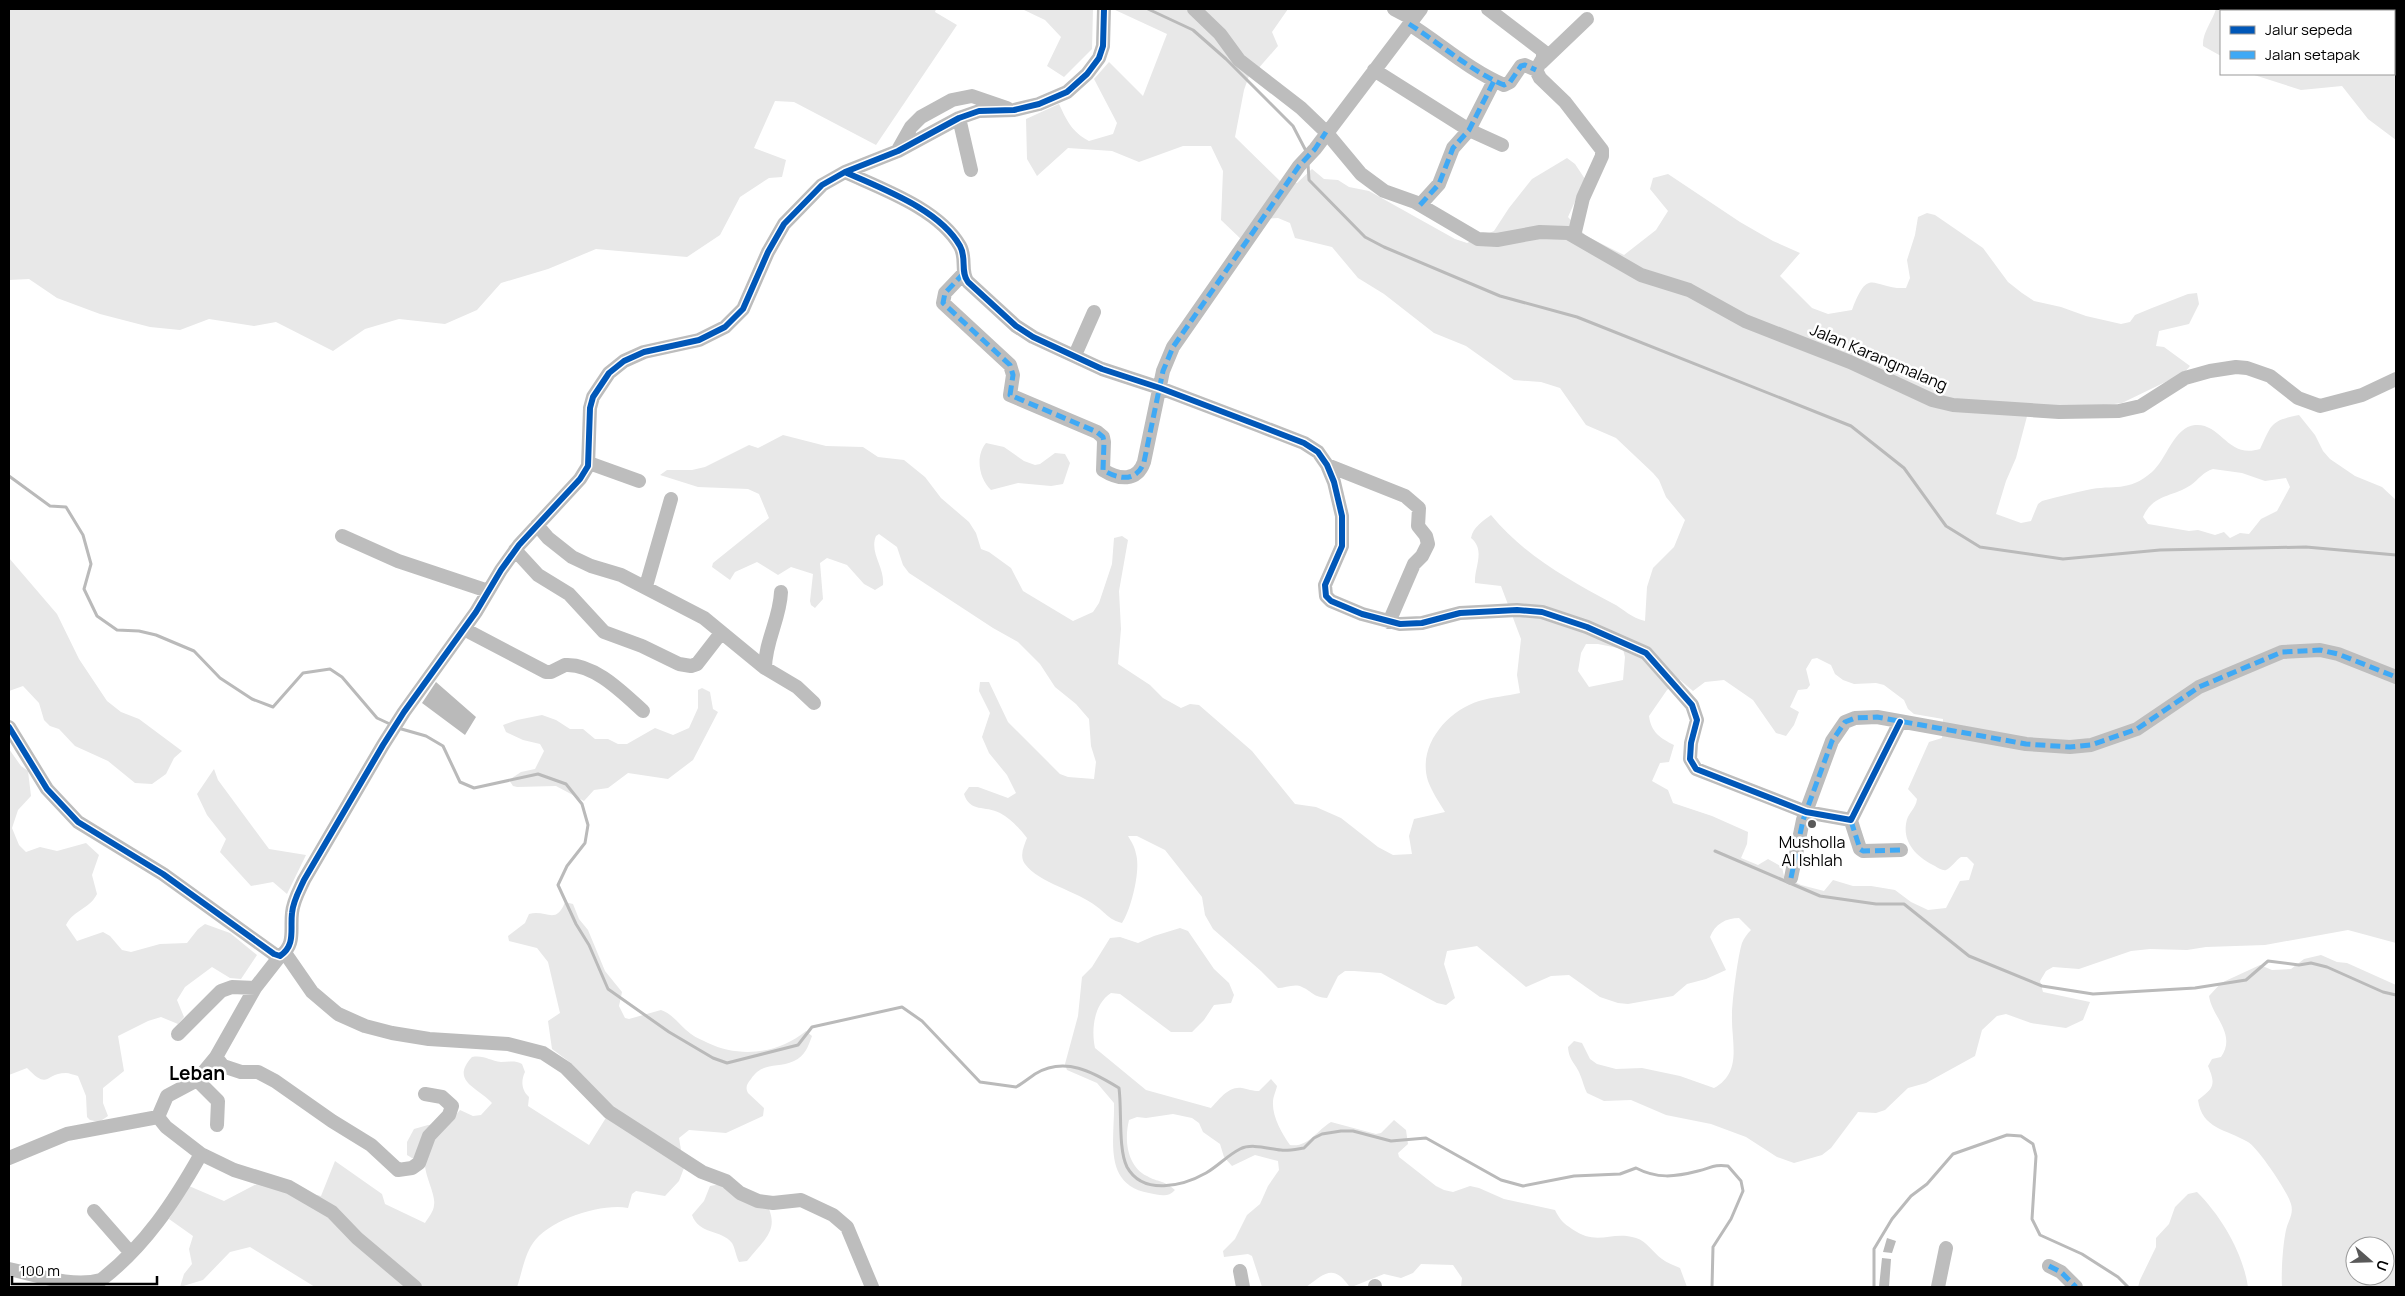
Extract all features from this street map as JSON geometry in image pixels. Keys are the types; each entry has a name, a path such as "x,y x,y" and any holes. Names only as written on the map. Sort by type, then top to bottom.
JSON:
{"street":[{"path":"158,1117 167,1096 197,1080 216,1057 255,988 283,955 291,941 294,901 304,880 404,712 464,629 516,550 580,479 589,463 590,408 593,397 609,373 624,361 644,352 699,340 725,327 743,309 775,237 784,224 822,185 845,172 898,151 959,118 979,111 1014,110 1055,98 1067,92 1087,74 1099,58 1103,46 1104,9"},
{"name":"Jalan Karangmalang","path":"1194,9 1220,34 1239,60 1301,108 1326,132 1361,174 1384,190 1420,205 1470,235 1486,241 1540,232 1555,232 1574,236 1641,275 1689,290 1745,321 1850,362 1915,394 1942,403 2059,412 2118,411 2141,406 2185,378 2210,371 2236,367 2247,368 2270,376 2298,398 2320,406 2362,395 2396,379"},
{"path":"1394,9 1414,17 1494,81 1507,85 1522,66 1538,67"},
{"path":"1488,9 1543,51 1538,67 1540,78 1565,102 1602,150 1602,156 1583,198 1574,236"},
{"path":"964,273 943,296 944,306 1010,365 1013,375 1010,395 1101,434 1104,450 1101,466 1105,472 1128,478 1138,475 1144,462 1163,371 1173,347 1299,166 1414,17"},
{"path":"1538,67 1587,19"},
{"path":"1374,70 1469,130 1502,145"},
{"path":"1420,205 1439,184 1453,148 1469,130 1494,81"},
{"path":"898,151 912,127 921,117 952,100 972,96 1014,110"},
{"path":"959,118 971,170"},
{"path":"845,172 890,192 935,219 960,244 964,253 964,273 968,282 1024,332 1102,368 1304,443 1318,452 1327,465 1334,482 1344,534 1337,561 1325,585 1326,596 1330,601 1389,622 1400,624 1422,623 1460,613 1517,610 1542,612 1587,626 1646,653 1692,705 1697,720 1690,759 1696,769 1806,812 1851,821"},
{"path":"1075,355 1094,312"},
{"path":"589,463 639,481"},
{"path":"1327,465 1406,496 1419,508 1418,526 1426,536 1428,544 1407,579 1389,622"},
{"path":"646,586 671,499"},
{"path":"537,525 548,538 572,557 646,586 704,618 765,668 797,687 814,703"},
{"path":"342,536 398,561 488,591"},
{"path":"516,550 538,575 569,594 604,632 642,646 679,664 691,666 697,664 721,633"},
{"path":"765,668 767,644 780,607 780,592"},
{"path":"464,629 546,672 551,672 565,665 585,669 607,682 644,711"},
{"path":"1791,878 1806,812 1826,754 1837,731 1845,722 1864,716 2026,744 2091,745 2137,728 2199,687 2282,652 2320,650 2338,654 2396,678"},
{"path":"1900,722 1851,821 1860,849 1863,851 1901,850"},
{"path":"9,727 47,789 78,822 163,874 274,954 283,955 312,992 338,1014 364,1026 392,1032 430,1039 508,1044 542,1053 570,1072 605,1109 702,1172 726,1181 740,1193 758,1201 773,1203 801,1200 833,1215 847,1227 872,1287"},
{"path":"178,1034 221,991 232,987 255,988"},
{"path":"216,1057 223,1066 241,1072 258,1072 275,1081 371,1146 398,1170 412,1168 419,1163 430,1136 449,1114 452,1106 442,1097 425,1094"},
{"path":"197,1080 218,1101 217,1125"},
{"path":"158,1117 166,1127 201,1154 234,1170 289,1187 332,1212 357,1238 415,1287"},
{"path":"9,1158 67,1134 158,1117"},
{"path":"9,1269 89,1285 101,1280 148,1235 176,1199 201,1154"},
{"path":"94,1211 130,1252"},
{"path":"1938,1287 1946,1248"},
{"path":"2048,1266 2062,1272 2076,1287"},
{"path":"1240,1271 1243,1287"}],"shaded area":[{"path":"9,9 936,9 935,12 957,25 876,145 794,102 775,101 754,148 786,160 782,177 769,178 740,197 720,235 687,257 596,249 548,269 501,283 477,310 445,324 399,319 365,329 333,351 276,322 254,326 209,319 180,330 150,327 100,314 57,298 29,279 9,280"},
{"path":"1022,9 1093,9 1092,49 1064,77 1047,66 1061,37 1045,20"},
{"path":"1113,9 1288,9 1272,32 1278,46 1257,70 1249,76 1244,90 1235,137 1280,181 1297,183 1312,169 1324,179 1338,180 1349,187 1369,191 1455,239 1467,243 1494,231 1532,179 1567,158 1575,164 1585,179 1568,217 1586,236 1624,255 1656,230 1668,211 1650,189 1653,178 1668,174 1740,222 1773,241 1800,253 1780,276 1812,308 1828,314 1852,310 1863,287 1868,283 1873,282 1895,288 1906,288 1910,278 1907,260 1915,235 1918,217 1927,213 1935,215 1983,248 2008,282 2034,301 2121,324 2130,322 2135,315 2152,308 2188,294 2197,293 2199,304 2189,324 2159,331 2156,346 2164,347 2190,366 2184,373 2122,403 2081,408 2030,405 2016,458 2006,481 1996,514 2021,523 2031,521 2038,504 2042,501 2097,488 2121,487 2136,483 2157,467 2176,438 2188,427 2195,425 2212,429 2232,445 2249,451 2260,449 2270,429 2277,422 2299,415 2315,435 2323,451 2330,459 2355,476 2382,487 2396,500 2396,943 2348,930 2265,945 2206,947 2187,950 2150,949 2131,951 2079,969 2053,967 2046,971 2040,981 2043,992 2090,1002 2083,1020 2066,1028 2031,1023 2006,1014 1997,1016 1982,1030 1975,1056 1926,1083 1908,1088 1885,1110 1876,1113 1858,1112 1831,1148 1822,1155 1794,1163 1777,1157 1746,1137 1711,1124 1666,1115 1631,1100 1604,1101 1587,1093 1569,1052 1568,1047 1574,1041 1582,1043 1590,1059 1597,1064 1616,1069 1642,1068 1680,1076 1714,1088 1723,1081 1729,1074 1734,1056 1732,1008 1740,949 1751,930 1739,918 1721,923 1712,932 1710,937 1726,970 1706,979 1687,984 1673,996 1628,1004 1618,1003 1600,997 1569,975 1551,976 1526,987 1477,946 1447,951 1444,964 1455,998 1446,1005 1437,1003 1381,973 1354,971 1345,971 1338,976 1327,998 1316,995 1299,986 1278,988 1213,929 1205,915 1202,897 1165,850 1137,836 1128,836 1135,851 1137,870 1132,900 1122,923 1111,918 1088,901 1031,871 1022,858 1027,838 1021,831 1000,813 970,804 964,794 969,787 978,787 1008,798 1016,793 1007,775 989,753 982,737 990,713 979,691 980,682 989,682 1008,722 1060,774 1068,777 1094,779 1096,762 1091,746 1089,719 1076,704 1055,687 1040,664 1018,642 993,628 909,573 903,565 897,547 879,534 876,536 874,548 882,572 883,585 875,590 864,584 847,565 827,558 820,563 823,599 815,608 811,605 810,601 813,574 791,567 778,575 757,562 735,572 730,580 712,567 713,563 769,518 759,494 748,489 698,487 660,475 667,470 692,470 705,467 749,445 758,448 783,435 826,446 863,447 878,457 904,460 925,477 941,498 969,522 976,533 981,549 989,552 1011,568 1023,591 1073,621 1093,612 1099,603 1112,564 1114,538 1122,536 1128,540 1119,591 1121,629 1118,664 1150,685 1163,698 1181,708 1190,704 1199,705 1252,751 1295,804 1316,807 1341,818 1378,847 1393,855 1412,854 1409,836 1414,819 1445,812 1428,781 1426,768 1427,755 1437,732 1446,721 1467,706 1479,701 1520,693 1517,675 1521,639 1501,586 1475,583 1479,554 1478,548 1471,538 1476,527 1491,515 1518,542 1547,565 1632,616 1645,621 1647,587 1653,568 1674,547 1685,520 1666,497 1659,480 1653,473 1616,438 1586,425 1560,388 1541,382 1514,380 1466,346 1434,333 1384,294 1358,278 1332,247 1295,238 1290,223 1278,218 1257,219 1243,241 1221,220 1223,171 1211,146 1183,146 1139,162 1112,151 1068,148 1037,176 1027,159 1026,119 1059,104 1078,134 1089,141 1113,134 1117,123 1094,79 1109,62 1143,96 1167,34","holes":["2213,469 2242,473 2265,481 2286,478 2290,487 2277,511 2261,519 2249,534 2240,533 2230,538 2224,532 2215,535 2198,530 2189,531 2148,524 2143,517 2152,504 2191,485","1586,644 1598,644 1623,649 1625,657 1623,680 1589,687 1578,671 1581,653","1817,658 1831,665 1835,674 1843,680 1854,684 1876,683 1884,685 1904,700 1908,709 1914,714 1943,719 1942,738 1929,742 1908,789 1917,799 1907,820 1906,831 1909,844 1913,850 1923,859 1940,869 1948,869 1961,857 1967,857 1974,864 1969,880 1960,881 1946,908 1928,910 1911,902 1895,890 1871,886 1853,886 1833,880 1824,891 1801,885 1784,876 1782,867 1768,859 1758,865 1741,858 1747,844 1748,832 1712,816 1673,803 1668,790 1652,781 1660,763 1669,762 1674,745 1657,734 1650,722 1649,716 1667,690 1680,680 1693,691 1705,682 1724,680 1753,700 1776,733 1786,736 1794,725 1799,712 1790,707 1798,690 1807,689 1810,685 1806,669 1812,659"]},
{"path":"2216,9 2396,9 2396,140 2368,119 2342,86 2301,90 2254,75 2395,75 2395,10 2220,10 2220,55 2203,46 2206,32"},
{"path":"986,443 1004,447 1024,461 1035,465 1040,464 1055,453 1065,454 1070,463 1063,484 1051,486 1018,483 991,490 981,474 980,467 980,454"},
{"path":"9,558 57,614 79,659 107,701 121,712 139,719 182,751 174,758 166,774 152,784 135,783 108,761 75,746 59,729 50,726 44,720 39,703 23,686 9,691"},
{"path":"436,682 476,717 465,735 422,703"},
{"path":"702,688 710,692 713,709 718,712 693,760 668,779 628,773 608,788 594,790 584,801 556,786 517,787 513,786 509,780 521,772 535,769 544,751 540,744 523,740 506,732 503,725 542,715 556,720 570,729 583,729 595,739 608,739 618,744 627,744 655,728 673,735 689,728 698,708 698,690"},
{"path":"9,749 21,766 28,771 31,796 18,810 12,828 19,845 26,852 40,847 57,851 86,843 99,855 92,875 97,894 66,925 77,941 103,932 110,936 122,950 131,952 160,944 187,943 198,929 205,924 230,933 257,955 241,979 230,978 212,967 185,987 177,1000 184,1017 178,1024 161,1017 148,1021 118,1036 124,1071 103,1088 103,1103 108,1116 99,1122 90,1120 87,1117 86,1096 78,1076 66,1073 54,1075 43,1080 27,1068 9,1075"},
{"path":"214,769 218,780 269,849 306,855 287,894 273,882 251,886 220,852 226,839 207,815 197,794"},
{"path":"565,902 573,904 579,919 588,930 605,971 622,992 619,1006 625,1018 629,1019 661,1010 669,1014 695,1037 720,1048 733,1051 746,1052 771,1049 795,1039 806,1031 812,1036 806,1051 801,1057 788,1063 760,1070 748,1082 748,1093 764,1108 763,1116 726,1133 689,1130 679,1138 684,1168 679,1181 665,1196 636,1191 632,1194 628,1208 604,1208 590,1211 563,1220 551,1227 530,1248 517,1287 315,1287 250,1247 230,1252 203,1280 180,1287 184,1274 192,1264 189,1249 193,1236 169,1219 189,1186 224,1201 272,1176 300,1191 321,1196 335,1161 382,1194 385,1204 425,1223 433,1210 434,1197 425,1166 407,1155 407,1142 414,1129 428,1125 449,1123 460,1110 473,1116 481,1115 492,1103 473,1088 465,1078 466,1065 472,1057 522,1064 525,1072 522,1085 529,1097 528,1106 589,1145 612,1108 571,1063 552,1049 548,1021 560,1013 548,962 537,948 509,941 508,936 525,923 529,914 554,915 562,909"},
{"path":"1180,928 1188,931 1214,969 1229,983 1234,995 1231,1003 1214,1005 1204,1020 1192,1032 1171,1032 1120,994 1111,993 1105,998 1097,1010 1095,1018 1093,1033 1095,1048 1146,1090 1211,1108 1224,1094 1232,1089 1242,1088 1259,1091 1271,1079 1277,1086 1273,1100 1274,1113 1290,1145 1302,1144 1331,1122 1376,1134 1381,1133 1394,1120 1406,1130 1408,1144 1398,1153 1399,1157 1436,1186 1453,1192 1470,1186 1504,1199 1555,1210 1566,1225 1589,1237 1627,1236 1636,1238 1647,1244 1664,1260 1680,1268 1687,1287 1461,1287 1462,1278 1453,1265 1421,1264 1413,1273 1401,1278 1384,1274 1354,1286 1349,1286 1338,1275 1328,1273 1306,1287 1262,1287 1252,1256 1248,1254 1224,1257 1223,1251 1235,1239 1247,1215 1260,1204 1268,1186 1279,1170 1278,1161 1255,1155 1232,1166 1224,1157 1220,1144 1203,1132 1199,1123 1192,1118 1173,1114 1146,1118 1137,1117 1129,1120 1127,1144 1131,1159 1140,1172 1167,1184 1175,1190 1172,1193 1163,1195 1134,1188 1124,1180 1114,1158 1114,1103 1097,1083 1067,1070 1065,1064 1078,1016 1082,977 1092,967 1110,938 1120,937 1138,943"},
{"path":"2321,955 2337,962 2347,963 2396,985 2396,1287 2282,1287 2284,1242 2292,1211 2289,1198 2253,1146 2210,1123 2200,1110 2198,1100 2210,1089 2213,1082 2208,1066 2212,1059 2221,1057 2226,1041 2225,1033 2209,996 2221,983 2260,965 2272,970 2291,969 2304,959"},
{"path":"722,1184 763,1197 769,1208 772,1225 770,1232 747,1261 739,1262 732,1243 700,1226 692,1215 704,1201 710,1186"},
{"path":"2197,1192 2215,1213 2230,1236 2241,1261 2248,1287 2138,1287 2156,1247 2156,1238 2169,1224 2175,1207 2188,1194"},
{"path":"1887,1238 1896,1241 1892,1253 1883,1252"},
{"path":"1882,1258 1891,1259 1889,1287 1879,1287"}],"waterway":[{"path":"1148,9 1193,30 1226,59 1293,126 1306,151"},
{"path":"1308,164 1309,180 1365,237 1384,247 1500,296 1577,317 1851,426 1904,468 1946,526 1980,547 2063,559 2160,550 2306,547 2396,555"},
{"path":"9,476 50,506 66,507 83,535 91,564 84,589 97,616 117,630 139,631 156,635 194,651 220,678 252,699 273,707 303,673 330,669 342,677 377,718 392,725"},
{"path":"398,728 426,736 443,746 460,782 474,788 538,774 566,784 582,804 588,825 585,843 567,866 558,885 576,924 589,945 608,989 669,1032 713,1058 727,1063 798,1045 812,1027 902,1007 922,1021 980,1082 1016,1087 1046,1069 1068,1066 1089,1072 1119,1088 1121,1140 1124,1159 1134,1176 1143,1182 1153,1185 1164,1186 1197,1178 1236,1151 1245,1147 1255,1146 1292,1150 1304,1148 1314,1138 1322,1134 1341,1131 1353,1131 1391,1141 1426,1138 1501,1180 1523,1186 1574,1176 1620,1174 1636,1168 1651,1174 1674,1176 1716,1166 1728,1166 1741,1181 1743,1191 1731,1219 1713,1247 1712,1287"},
{"path":"1715,851 1820,896 1876,904 1904,904 1969,956 2042,986 2093,994 2195,988 2246,980 2268,961 2299,965 2311,963 2327,967 2383,992 2396,995"},
{"path":"1874,1287 1874,1249 1892,1219 1911,1196 1927,1184 1953,1154 2007,1135 2021,1136 2033,1144 2036,1156 2032,1219 2040,1235 2082,1254 2118,1277 2128,1287"}],"marked path":[{"path":"1409,24 1467,64 1504,85 1510,82 1521,66 1525,65 1536,70"},
{"path":"1420,205 1439,184 1453,148 1469,130 1494,81"},
{"path":"964,273 945,293 943,303 1010,365 1013,375 1010,395 1097,432 1103,437 1104,442 1103,470 1115,476 1132,476 1137,473 1144,462 1163,371 1173,347 1299,166 1315,149 1326,132"},
{"path":"1791,878 1803,820 1832,741 1845,722 1855,718 1877,717 2026,744 2070,747 2091,745 2137,729 2199,687 2282,652 2320,650 2338,654 2396,677"},
{"path":"1851,821 1860,849 1863,851 1901,850"},
{"path":"2049,1266 2061,1272 2076,1287"}],"cycle path":[{"path":"9,727 47,789 78,822 163,874 274,954 280,956 285,952 290,942 296,896 383,745 404,712 476,612 501,570 519,545 580,479 588,466 590,408 593,397 609,373 624,361 644,352 699,340 725,327 743,309 768,252 784,224 822,185 845,172 898,151 959,118 979,111 1014,110 1039,104 1067,92 1087,74 1099,58 1103,46 1104,9"},
{"path":"845,172 892,193 938,221 951,233 960,246 963,255 964,274 968,282 1016,326 1033,337 1102,369 1160,388 1260,426 1304,443 1318,452 1327,465 1334,482 1342,516 1342,546 1325,585 1326,596 1331,601 1362,614 1400,624 1422,623 1460,613 1517,610 1542,612 1587,627 1646,653 1692,705 1697,720 1691,743 1690,759 1696,769 1806,812 1851,820 1900,722"}],"place":[{"name":"Musholla Al Ishlah","path":"1812,824"}],"district":[{"name":"Leban","path":"197,1073"}]}
